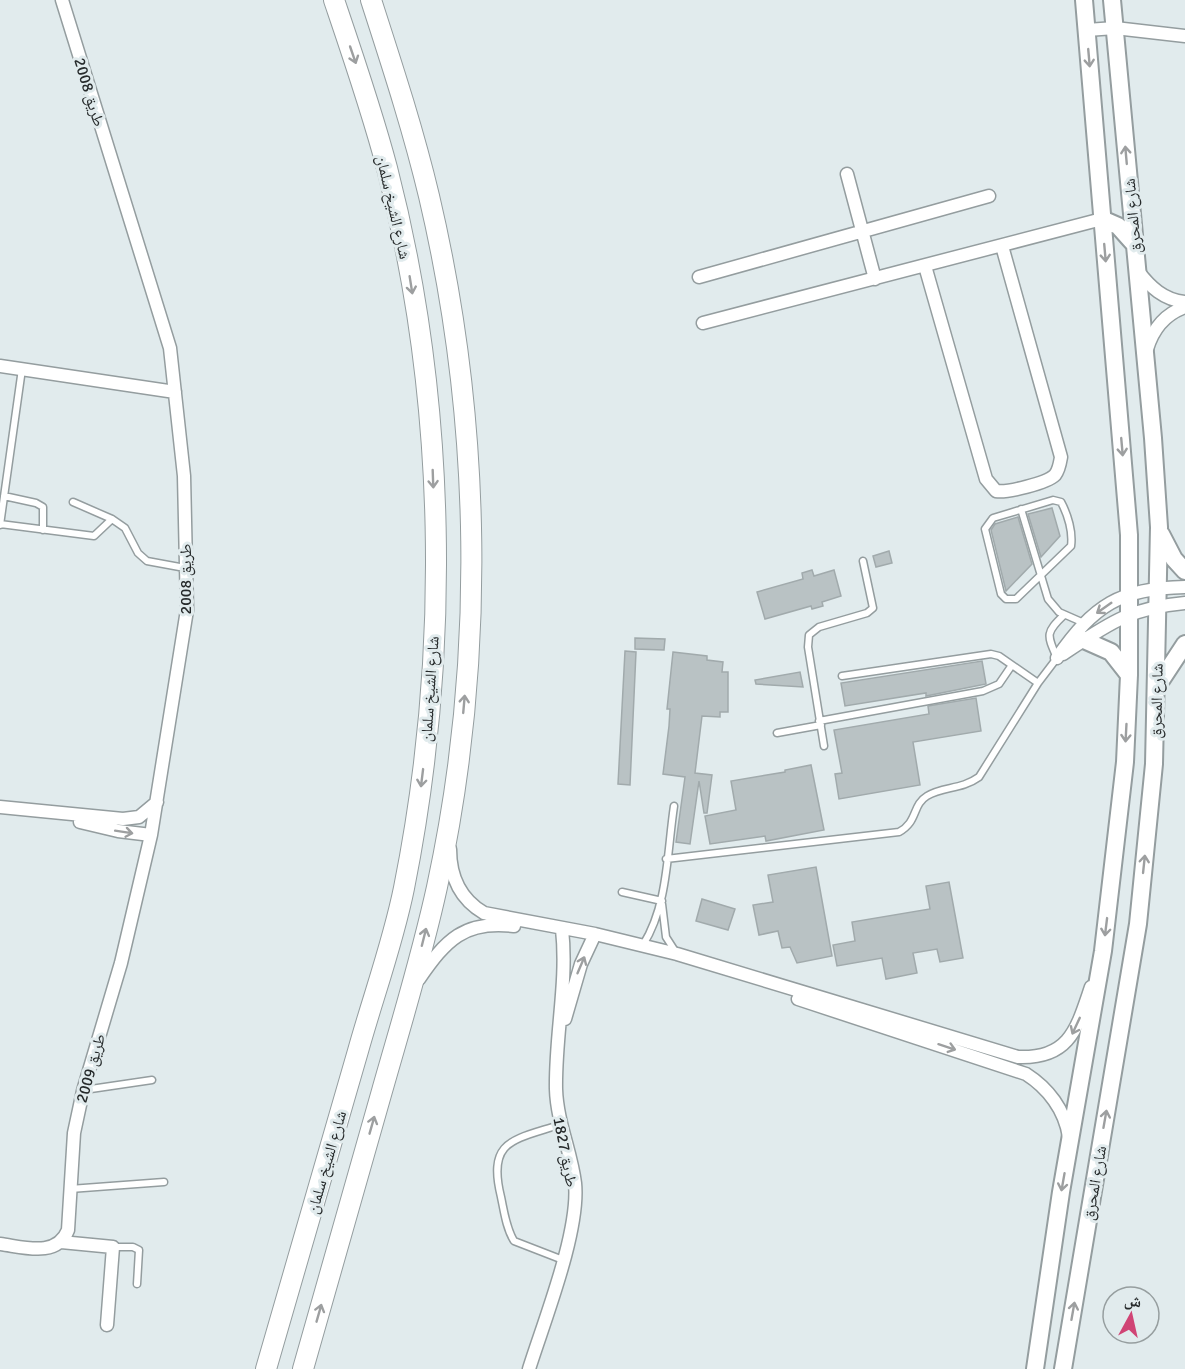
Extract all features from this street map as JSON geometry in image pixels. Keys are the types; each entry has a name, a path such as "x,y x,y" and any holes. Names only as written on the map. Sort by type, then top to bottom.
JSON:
{"main road":[{"name":"شارع الشيخ سلمان","path":"266,1369 404,891 422,781 432,679 435,565 433,474 424,371 409,270 387,170 334,0"},
{"path":"303,1369 411,992 437,888 460,745 470,608 470,539 465,424 443,264 423,174 392,63 371,0"},
{"name":"شارع المحرق","path":"1035,1369 1103,951 1125,762 1129,675 1129,535 1084,0"},
{"name":"شارع المحرق","path":"1063,1369 1138,924 1154,764 1159,527 1112,0"},
{"path":"1102,219 1118,226 1135,245"},
{"path":"1159,527 1169,552 1185,572"},
{"path":"1084,640 1111,652 1129,675"},
{"path":"1156,689 1185,644"}],"street":[{"name":"طريق 2008","path":"62,0 170,348 184,476 187,609 157,801"},
{"path":"380,0 392,63"},
{"path":"1086,30 1115,28 1185,36"},
{"path":"847,174 874,279"},
{"path":"699,277 989,196"},
{"path":"703,324 1102,219"},
{"path":"925,266 986,479 996,490 1007,491 1050,479 1058,470 1060,457 1002,246"},
{"path":"1137,270 1161,295 1185,304"},
{"path":"1145,356 1150,337 1161,321 1185,304"},
{"path":"0,366 175,392"},
{"path":"1057,658 1084,623 1106,605 1130,592 1158,587 1185,587"},
{"path":"1057,658 1106,624 1130,613 1157,606 1185,603"},
{"path":"0,807 56,814 132,819 147,813 157,801"},
{"name":"طريق 2009","path":"60,1242 68,1230 74,1132 83,1091 121,963 157,801"},
{"path":"56,814 118,831 151,835"},
{"path":"450,814 450,862 456,882 470,904 497,917 562,932"},
{"path":"411,992 449,940 464,931 484,925 512,926 643,945 1005,1053 1032,1058 1058,1049 1077,1029 1103,951"},
{"name":"طريق 1827","path":"529,1369 563,1260 574,1208 575,1183 559,1125 556,1091 564,961 562,932"},
{"path":"594,937 676,960 1016,1070 1035,1080 1052,1096 1064,1119 1070,1144"},
{"name":"طريق 1827","path":"559,1037 578,972 594,937"},
{"path":"0,1244 45,1249 60,1242 113,1247 107,1326"}],"lane":[{"path":"22,369 0,524 94,536 112,519"},
{"path":"4,496 36,502 43,507 43,530"},
{"path":"1053,500 1060,502 1065,511 1072,537 1071,546 1040,575 1016,599 1006,599 1000,594 985,529 993,518 1053,500"},
{"path":"72,502 112,519 125,528 138,553 147,561 186,568"},
{"path":"1021,509 1048,599 1064,615 1084,623"},
{"path":"824,746 808,647 809,635 819,627 867,613 873,608 863,561"},
{"path":"666,860 899,832 913,821 918,806 928,794 964,786 979,777 1038,683 1057,658 1049,634 1052,626 1064,615"},
{"path":"842,676 992,654 1012,664 1038,683"},
{"path":"777,734 820,723 983,691 999,684 1012,664"},
{"path":"643,945 655,924 662,901 674,806"},
{"path":"622,892 662,901"},
{"path":"662,901 666,937 677,954"},
{"path":"83,1091 152,1080"},
{"path":"559,1125 518,1138 498,1154 495,1167 514,1242 563,1260"},
{"path":"70,1190 164,1182"},
{"path":"113,1247 133,1247 140,1250 137,1284"}],"building":[{"path":"1052,508 1060,536 1041,557 1028,514"},
{"path":"1018,517 1032,564 1006,591 991,530 995,524"},
{"path":"889,551 892,563 876,567 873,556"},
{"path":"812,570 814,576 834,570 841,596 822,602 823,606 812,609 811,606 765,619 757,592 803,579 802,573"},
{"path":"635,638 665,639 664,650 635,649"},
{"path":"625,651 636,652 630,785 618,784"},
{"path":"673,652 707,656 707,660 723,662 722,672 728,672 728,712 720,712 720,717 702,716 695,773 712,775 707,813 704,813 699,781 690,844 676,842 685,777 663,774 669,726 670,709 667,709"},
{"path":"982,661 986,684 926,696 926,693 845,706 841,683"},
{"path":"800,672 803,687 756,684 755,680"},
{"path":"976,698 981,731 913,742 920,785 839,799 835,774 842,773 834,730 929,714 928,706"},
{"path":"811,765 824,830 766,841 765,836 710,844 705,816 736,810 731,781"},
{"path":"816,867 832,956 797,963 790,947 782,948 778,931 759,935 753,905 773,902 768,875"},
{"path":"949,882 963,958 940,962 937,949 913,953 917,973 886,979 882,958 837,966 833,945 855,941 852,922 930,909 926,886"},
{"path":"702,899 735,909 728,930 696,921"}]}
